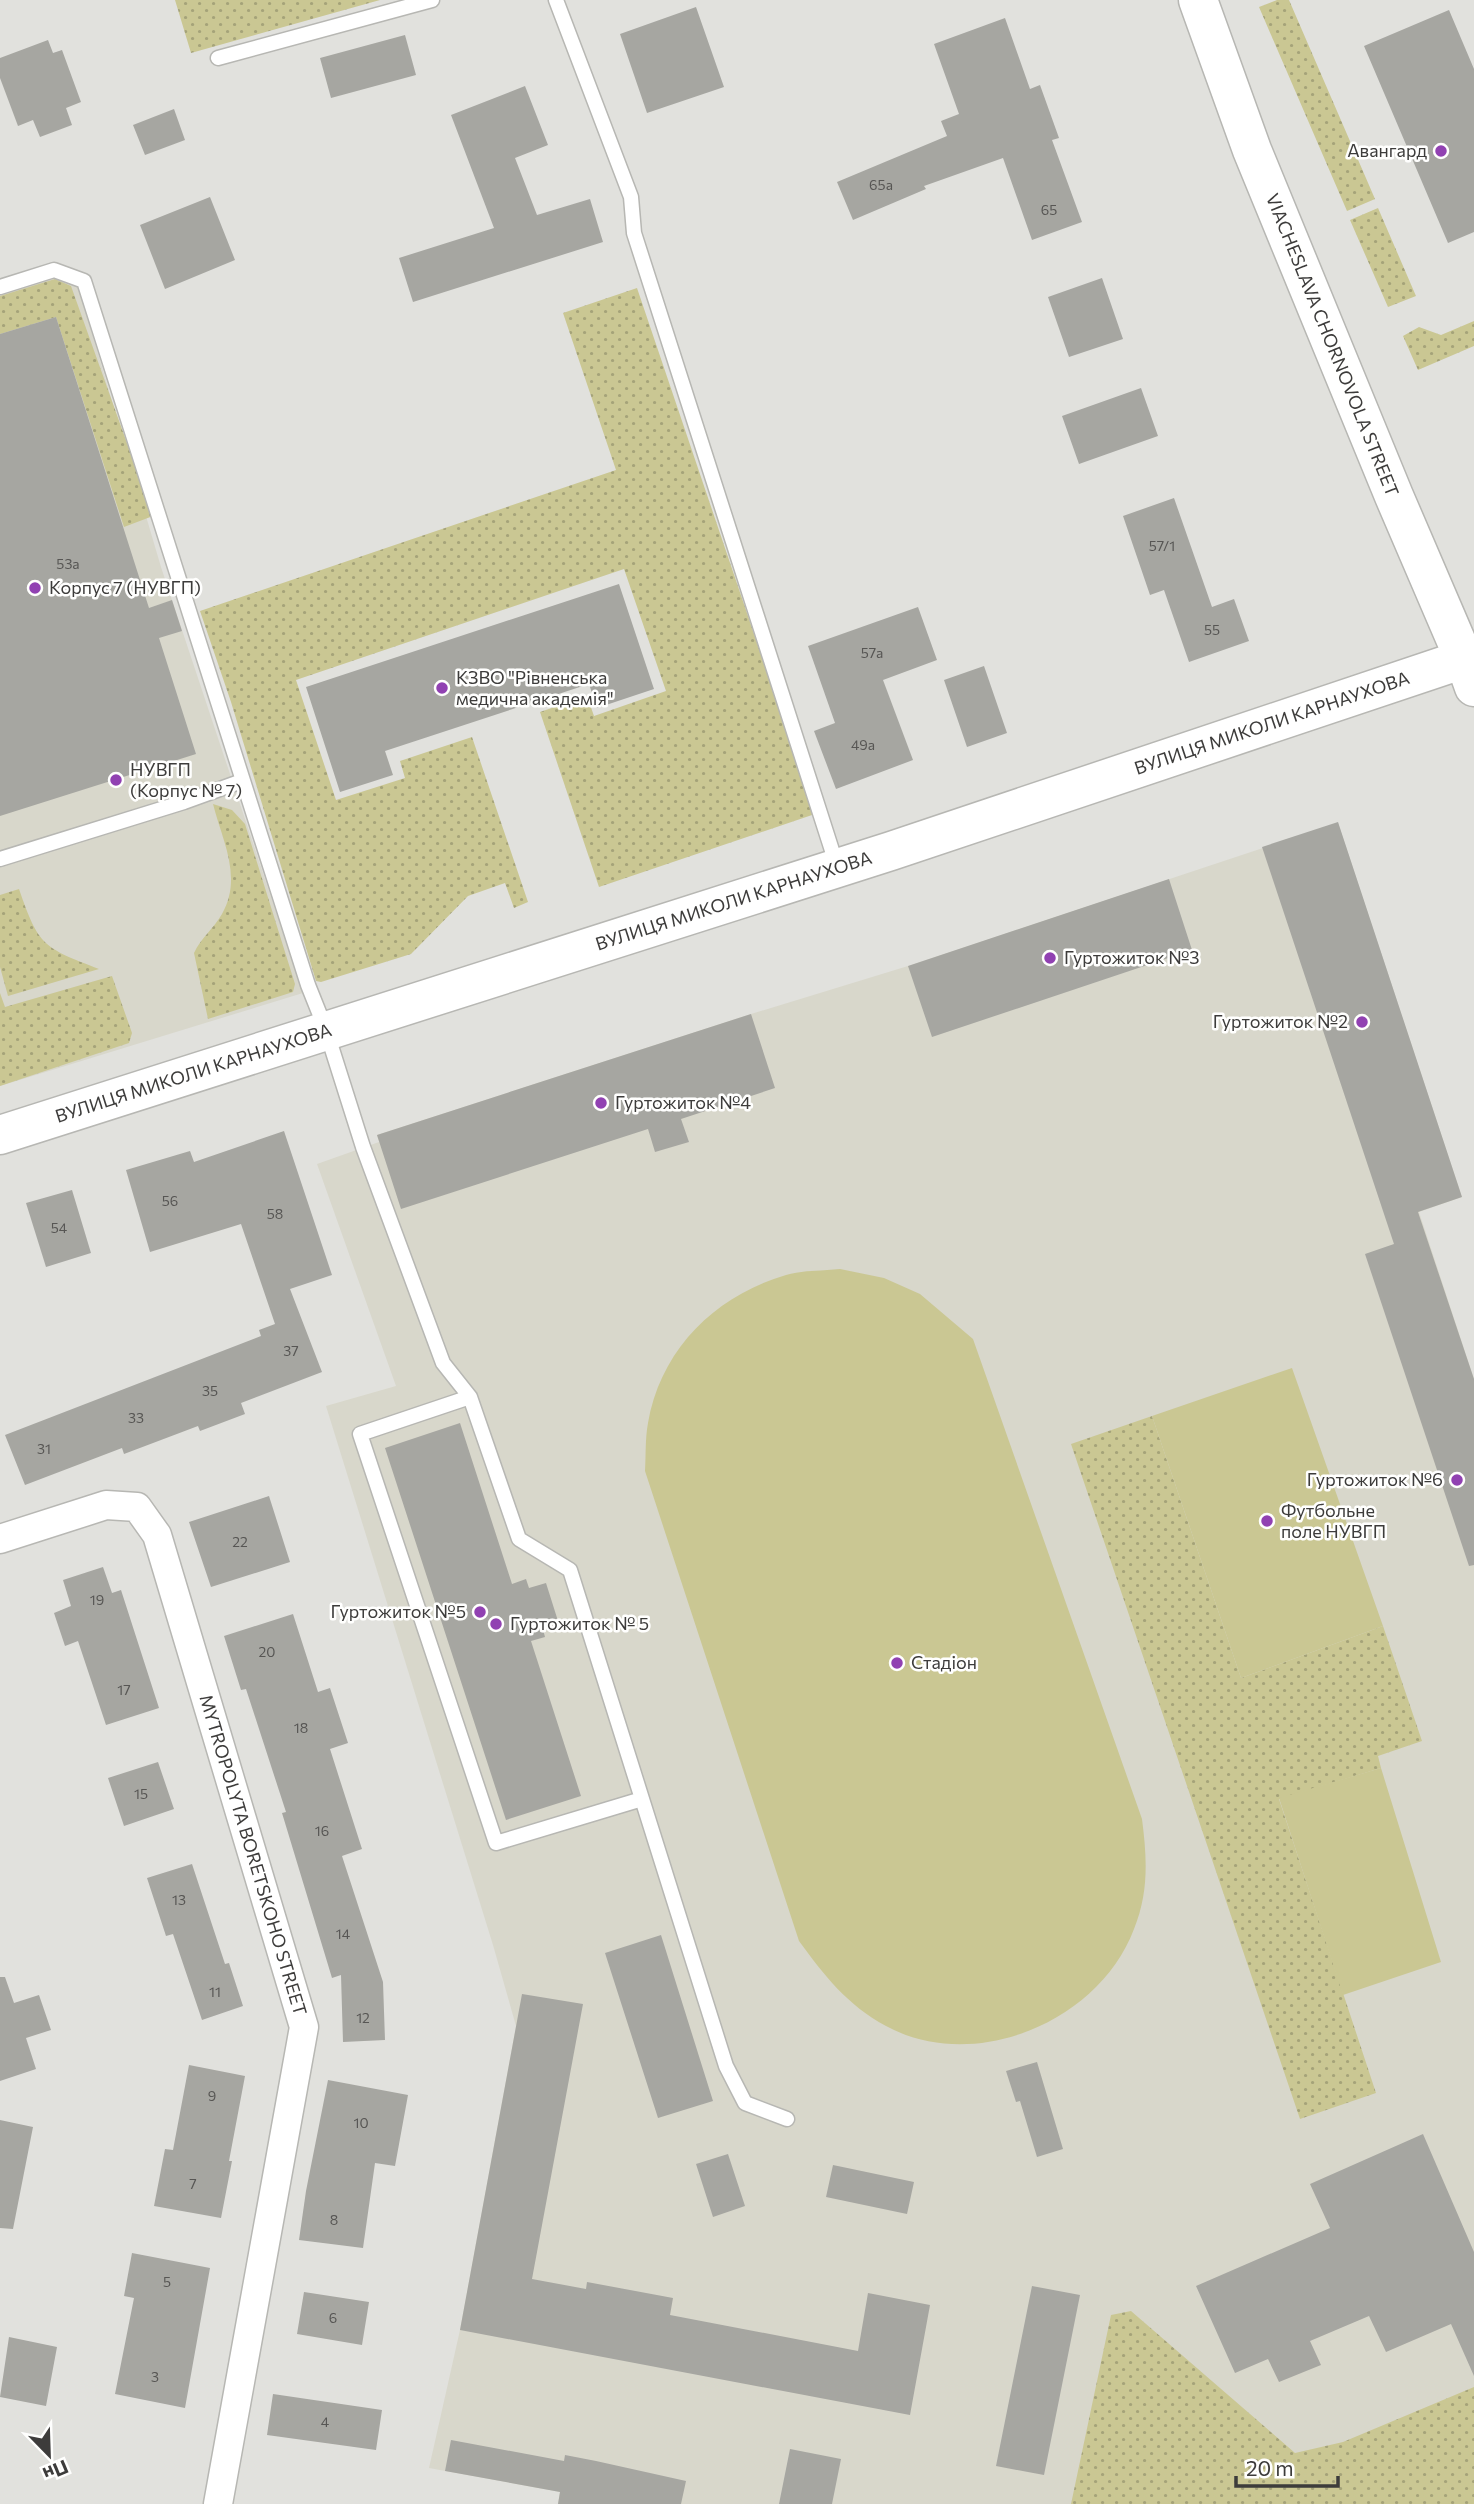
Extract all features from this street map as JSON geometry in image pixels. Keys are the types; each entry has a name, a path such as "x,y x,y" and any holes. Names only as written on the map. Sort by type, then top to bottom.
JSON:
{"main road":[{"name":"VIACHESLAVA CHORNOVOLA STREET","path":"1198,0 1252,150 1394,496 1471,667"},
{"name":"ВУЛИЦЯ МИКОЛИ КАРНАУХОВА","path":"2,1128 326,1030 1471,667"}],"street":[{"name":"MYTROPOLYTA BORETSKOHO STREET","path":"0,1539 106,1505 137,1507 157,1535 304,2027 218,2504"}],"lane":[{"path":"218,58 432,0"},
{"path":"556,0 631,197 634,233 838,868"},
{"path":"0,287 54,270 84,281 308,985 326,1030 363,1147 443,1363 470,1397 519,1539 570,1570 726,2066 745,2103 787,2119"},
{"path":"0,859 184,802 242,781"},
{"path":"470,1397 360,1434 496,1843 642,1799"}],"shaded area":[{"path":"175,0 380,0 191,53"},
{"path":"1277,0 1289,0 1375,199 1347,211 1259,7"},
{"path":"1378,208 1416,296 1388,307 1350,220"},
{"name":"НУВГП (Корпус № 7)","path":"73,269 161,567 303,993 0,1086 0,291"},
{"path":"55,279 71,286 153,516 124,527 56,317 0,334 0,296"},
{"path":"637,288 815,814 599,887 540,712 587,696 594,716 666,691 624,569 296,680 336,800 405,778 400,761 472,737 528,902 514,908 505,883 468,896 411,954 321,982 316,981 231,702 200,611 616,470 563,313"},
{"path":"1474,321 1474,346 1418,370 1403,336 1419,327 1441,335"},
{"path":"213,804 232,810 245,824 295,984 293,992 208,1019 194,953 222,914 231,886 229,859"},
{"path":"1338,823 1462,1197 1419,1212 1474,1379 1474,2504 558,2504 560,2492 429,2468 460,2330 516,2026 326,1406 396,1386 317,1164 379,1142 377,1135 908,966"},
{"path":"19,889 32,923 46,942 54,949 99,969 8,996 0,967 0,895"},
{"path":"112,976 132,1033 129,1043 0,1086 0,993 5,1007"},
{"name":"Стадіон","path":"840,1269 884,1278 920,1294 973,1339 1142,1819 1146,1861 1142,1902 1134,1929 1117,1962 1093,1990 1063,2013 1030,2030 994,2041 957,2044 920,2039 886,2026 848,1999 799,1941 645,1471 647,1429 655,1396 665,1372 695,1329 736,1297 760,1284 793,1273"},
{"name":"Футбольне поле НУВГП","path":"1292,1368 1383,1626 1241,1678 1152,1416"},
{"path":"1152,1416 1241,1678 1383,1626 1422,1741 1378,1756 1381,1768 1279,1799 1376,2093 1300,2119 1071,1444"},
{"path":"1381,1768 1441,1962 1343,1995 1279,1798"},
{"path":"1131,2311 1295,2453 1343,2442 1474,2387 1474,2504 1071,2504 1111,2315"}],"building":[{"path":"696,7 724,87 647,113 620,34"},
{"name":"Авангард","path":"1449,10 1474,69 1474,232 1448,243 1364,46"},
{"path":"1005,18 1030,89 1040,85 1059,138 1052,140 1082,222 1032,240 1003,158 924,186 926,189 853,220 837,182 947,136 941,121 959,114 934,44"},
{"path":"405,35 416,75 331,98 320,58"},
{"path":"48,40 53,53 62,50 81,102 66,108 72,125 40,137 33,120 18,126 0,78 0,58"},
{"path":"525,86 548,145 515,158 537,215 590,199 603,242 413,302 399,258 494,228 451,115"},
{"path":"174,109 185,140 145,155 133,125"},
{"path":"210,197 235,260 165,289 140,225"},
{"path":"1102,278 1123,339 1069,357 1048,297"},
{"path":"56,317 149,608 172,600 182,631 159,638 196,754 0,816 0,334"},
{"path":"1141,388 1158,436 1079,464 1062,416"},
{"path":"1174,498 1212,607 1234,599 1249,641 1189,662 1164,590 1150,595 1123,516"},
{"name":"КЗВО \"Рівненська медична академія\"","path":"619,584 654,689 597,708 589,684 385,751 393,775 340,792 306,687"},
{"path":"918,607 937,660 883,680 913,760 836,789 814,731 835,723 808,646"},
{"path":"984,666 1007,733 967,747 944,680"},
{"name":"Гуртожиток №2","path":"1338,822 1462,1197 1418,1212 1474,1379 1474,1565 1469,1566 1365,1254 1394,1244 1262,847"},
{"name":"Гуртожиток №3","path":"1169,879 1192,950 932,1037 908,966"},
{"name":"Гуртожиток №4","path":"751,1014 775,1088 681,1119 689,1142 655,1152 648,1129 401,1209 377,1135"},
{"path":"284,1131 332,1275 290,1289 322,1372 241,1403 245,1414 200,1431 198,1426 124,1454 122,1448 25,1485 5,1435 261,1336 259,1330 275,1324 241,1224 150,1252 126,1170 190,1151 194,1162"},
{"path":"72,1190 91,1253 46,1267 26,1203"},
{"name":"Гуртожиток №5","path":"460,1423 512,1584 526,1579 529,1588 546,1583 558,1621 542,1626 545,1637 531,1641 581,1796 506,1820 385,1448"},
{"path":"269,1496 290,1562 211,1587 189,1522"},
{"path":"103,1567 112,1593 121,1590 159,1708 106,1725 78,1641 65,1646 54,1613 71,1606 63,1580"},
{"path":"293,1614 318,1692 330,1688 348,1743 330,1749 362,1849 342,1856 383,1982 385,2040 343,2042 341,1975 332,1978 282,1813 286,1812 246,1689 241,1690 224,1636"},
{"path":"158,1762 174,1809 124,1826 108,1778"},
{"path":"192,1864 225,1964 229,1963 243,2006 202,2020 173,1934 166,1936 147,1878"},
{"path":"661,1935 713,2101 658,2118 605,1953"},
{"path":"0,1977 5,1977 14,2003 39,1995 51,2030 26,2038 36,2069 0,2081"},
{"path":"522,1994 583,2004 532,2279 586,2289 587,2282 673,2298 670,2315 858,2351 868,2293 930,2305 910,2415 460,2330"},
{"path":"1037,2062 1063,2149 1037,2157 1020,2101 1016,2102 1006,2071"},
{"path":"189,2065 245,2076 221,2218 154,2206 165,2149 173,2150"},
{"path":"328,2080 408,2095 395,2166 375,2163 363,2248 299,2240"},
{"path":"0,2120 33,2127 13,2229 0,2228"},
{"path":"1423,2134 1474,2252 1474,2376 1451,2324 1386,2352 1369,2316 1310,2341 1321,2365 1279,2382 1268,2359 1235,2373 1196,2286 1330,2228 1310,2184"},
{"path":"728,2154 745,2206 713,2217 696,2164"},
{"path":"833,2165 914,2182 907,2214 826,2197"},
{"path":"132,2253 210,2268 185,2408 115,2394 134,2298 124,2296"},
{"path":"1032,2286 1080,2295 1044,2475 996,2466"},
{"path":"304,2292 369,2302 362,2345 297,2334"},
{"path":"9,2337 57,2347 46,2406 0,2397"},
{"path":"273,2394 382,2410 376,2450 267,2435"},
{"path":"451,2440 564,2461 565,2455 686,2481 681,2504 558,2504 560,2492 445,2471"},
{"path":"790,2449 841,2459 832,2504 779,2504"}],"place":[{"name":"Авангард","path":"1441,151"},
{"name":"Корпус 7 (НУВГП)","path":"35,588"},
{"name":"КЗВО \"Рівненська медична академія\"","path":"442,688"},
{"name":"НУВГП (Корпус № 7)","path":"116,780"},
{"name":"Гуртожиток №3","path":"1050,958"},
{"name":"Гуртожиток №2","path":"1362,1022"},
{"name":"Гуртожиток №4","path":"601,1103"},
{"name":"Гуртожиток №6","path":"1457,1480"},
{"name":"Футбольне поле НУВГП","path":"1267,1521"},
{"name":"Гуртожиток №5","path":"480,1612"},
{"name":"Гуртожиток № 5","path":"496,1624"},
{"name":"Стадіон","path":"897,1663"}]}
